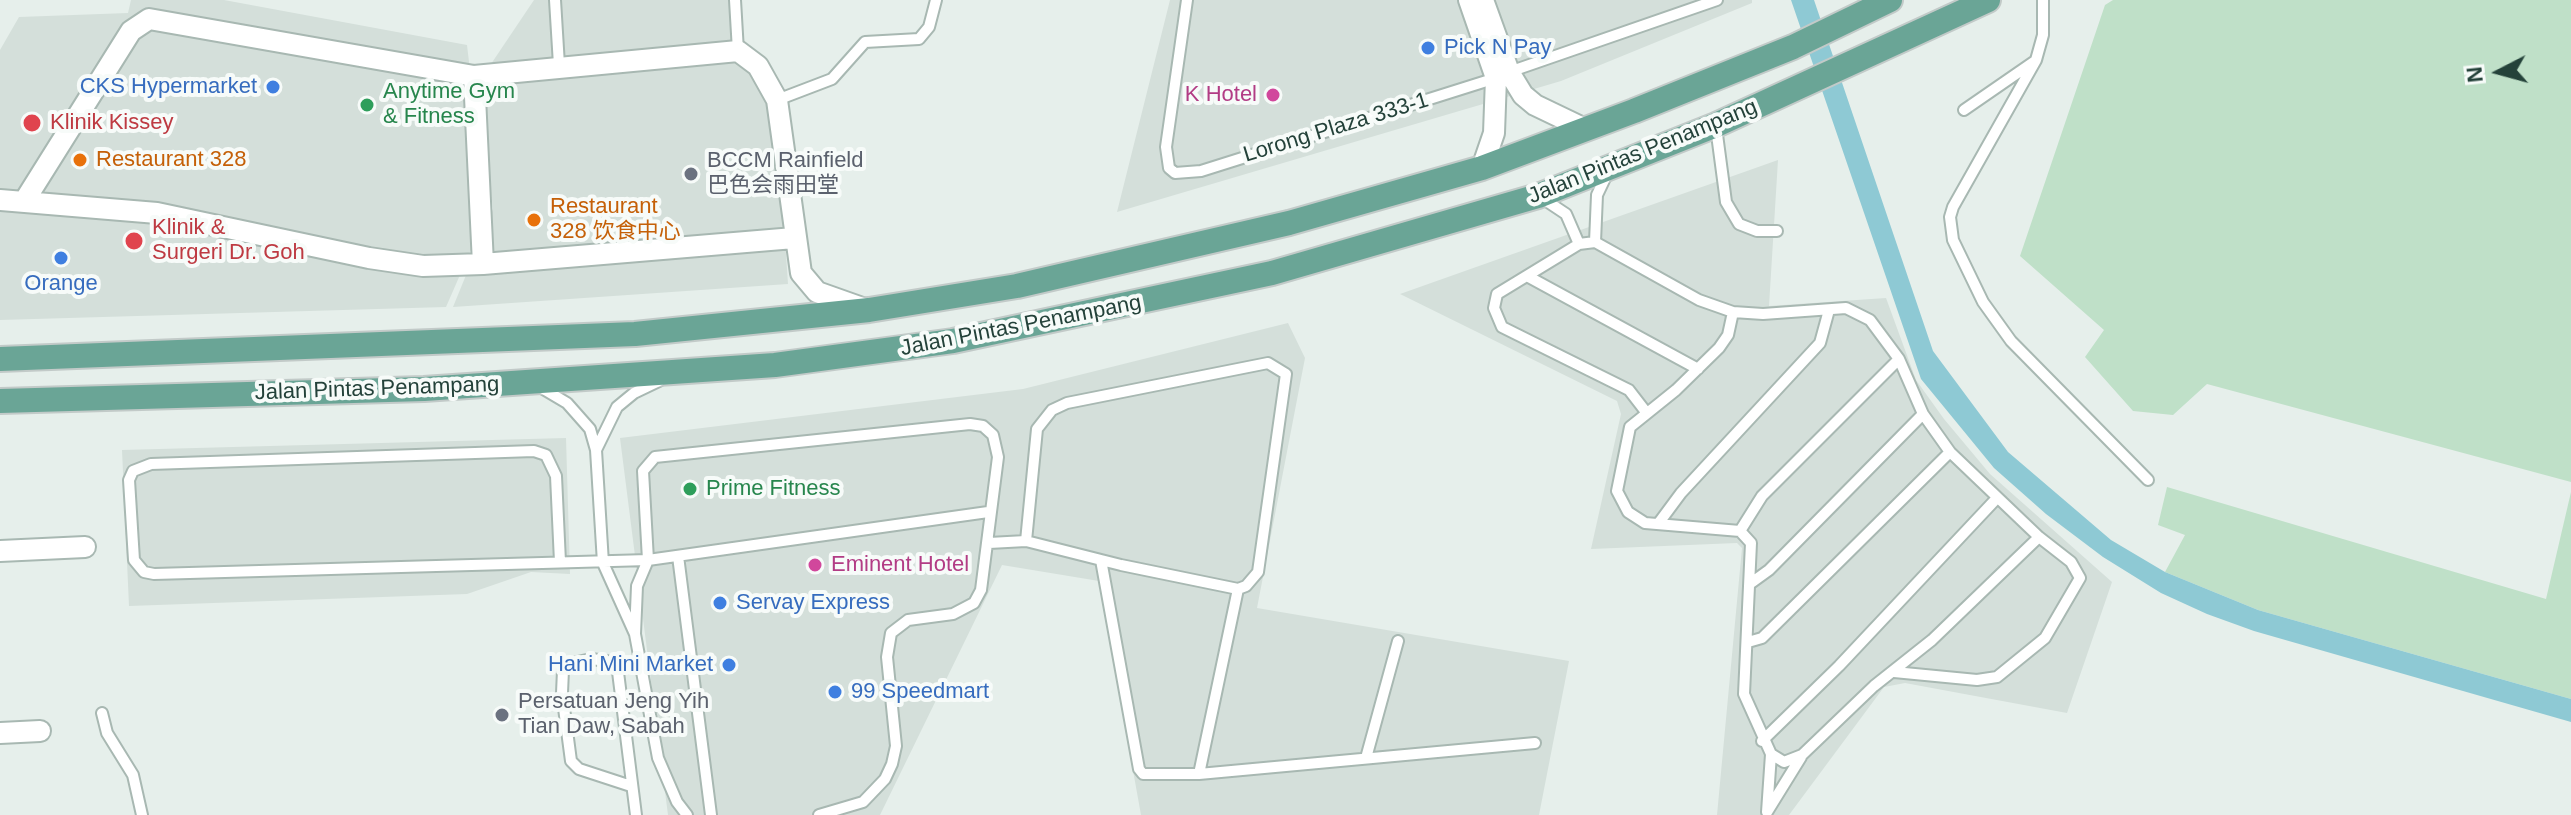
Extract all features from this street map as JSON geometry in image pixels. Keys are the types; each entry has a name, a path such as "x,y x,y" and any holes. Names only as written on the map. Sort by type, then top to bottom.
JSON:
{"main road":[{"name":"Jalan Pintas Penampang","path":"0,359 635,334 869,310 1017,286 1289,223 1482,168 1793,47 1890,0"},
{"name":"Jalan Pintas Penampang","path":"0,401 379,391 775,365 939,344 1143,303 1272,273 1538,196 1716,125 1988,0"}],"street":[{"path":"1469,0 1503,75 1535,105 1585,129"},
{"path":"1482,168 1494,133 1503,75 1483,0"},
{"path":"25,200 131,31 149,19 474,76 559,65 738,51 758,66 777,100 797,260 807,283 832,298 869,310"},
{"path":"474,76 483,264"},
{"path":"0,200 157,213 395,263 483,264 794,238"},
{"path":"0,551 85,547"},
{"path":"0,733 40,731"}],"lane":[{"path":"555,0 559,65"},
{"path":"735,0 738,51"},
{"path":"777,100 832,79 865,42 919,39 929,27 936,0"},
{"name":"Lorong Plaza 333-1","path":"1187,0 1166,147 1169,168 1175,173 1201,171 1503,75 1717,0"},
{"path":"2043,0 2043,35 2036,60 1953,207 1950,217 1953,240 1983,302 2011,341 2148,480"},
{"path":"1964,110 2036,60"},
{"path":"1716,125 1726,202 1739,224 1757,231 1777,231"},
{"path":"1595,242 1597,195 1609,168"},
{"path":"1538,196 1566,214 1579,244"},
{"path":"1646,412 1629,390 1502,327 1494,308 1497,294 1579,244 1595,242 1699,300 1733,312 1846,308 1870,320 1899,359 1923,414 1950,452 2039,537 2071,562 2080,578 2045,638 1997,677 1977,680 1894,672"},
{"path":"1527,276 1698,369"},
{"path":"1658,524 1681,493 1820,343 1829,310"},
{"path":"1733,312 1728,335 1698,369 1630,427 1617,491 1635,519 1740,531 1751,543 1744,694 1762,741 1771,754 1784,762 1802,755"},
{"path":"1740,531 1762,496 1899,359"},
{"path":"989,543 1026,541 1238,589 1254,581 1258,572 1286,374 1268,363 1067,403 1052,410 1037,429 1026,541"},
{"path":"596,450 611,416 625,399 679,372"},
{"path":"531,382 578,413 590,429 596,450 603,563 635,634"},
{"path":"1751,583 1769,570 1923,414"},
{"path":"687,815 672,793 658,758 635,634 637,586 648,560 643,471 655,457 970,424 983,426 993,435 998,457 988,512 989,543 981,590 974,603 953,614 908,620 891,633 887,657 896,746 885,779 863,802 819,815"},
{"path":"560,562 556,476 546,455 534,451 151,464 133,471 129,480 134,560 144,572 154,574 648,560 988,512"},
{"path":"1748,642 1762,638 1950,452"},
{"path":"1762,741 1839,666 1997,498"},
{"path":"1771,754 1766,802 1770,812 1802,755 2039,537"},
{"path":"678,556 711,815"},
{"path":"1101,560 1139,769 1150,777 1535,743"},
{"path":"1199,774 1238,589"},
{"path":"1366,758 1398,641"},
{"path":"631,786 579,769 571,761 562,693 563,670 569,664 591,659 607,661 618,672 636,815"},
{"path":"102,713 107,733 133,775 142,815"}],"shaded area":[{"path":"131,0 224,0 467,45 487,213 446,307 0,320 0,50 19,17 128,13"},
{"path":"534,0 737,0 740,51 774,77 788,284 453,307 493,209 476,75 491,64"},
{"path":"1170,0 1752,0 1752,3 1561,81 1117,212"},
{"path":"1778,160 1769,306 1886,298 1916,380 1944,419 1990,474 2112,582 2067,713 1905,683 1884,687 1789,815 1717,815 1742,548 1737,543 1591,549 1621,414 1617,401 1400,294"},
{"path":"1288,323 1305,358 1257,608 1569,661 1539,815 1141,815 1099,581 1002,565 880,815 668,815 620,438 1023,389"},
{"path":"566,438 570,574 531,572 467,594 129,606 122,450"}],"green space":[{"path":"2113,0 2571,0 2571,482 2207,384 2173,415 2133,411 2085,357 2104,330 2020,256 2105,5"},
{"path":"2167,487 2546,599 2571,492 2571,699 2258,610 2165,572 2185,535 2158,525"}],"water":[{"path":"1791,0 1814,0 1933,351 2008,452 2111,540 2165,572 2258,610 2571,699 2571,722 2254,631 2207,614 2161,593 2103,557 2046,514 1994,468 1921,379"}],"place":[{"name":"Pick N Pay","path":"1428,48"},
{"name":"CKS Hypermarket","path":"273,87"},
{"name":"K Hotel","path":"1273,95"},
{"name":"Anytime Gym & Fitness","path":"367,105"},
{"name":"Klinik Kissey","path":"32,123"},
{"name":"Restaurant 328","path":"80,160"},
{"name":"BCCM Rainfield 巴色会雨田堂","path":"691,174"},
{"name":"Restaurant 328 饮食中心","path":"534,220"},
{"name":"Klinik & Surgeri Dr. Goh","path":"134,241"},
{"name":"Orange","path":"61,258"},
{"name":"Prime Fitness","path":"690,489"},
{"name":"Eminent Hotel","path":"815,565"},
{"name":"Servay Express","path":"720,603"},
{"name":"Hani Mini Market","path":"729,665"},
{"name":"99 Speedmart","path":"835,692"},
{"name":"Persatuan Jeng Yih Tian Daw, Sabah","path":"502,715"}]}
